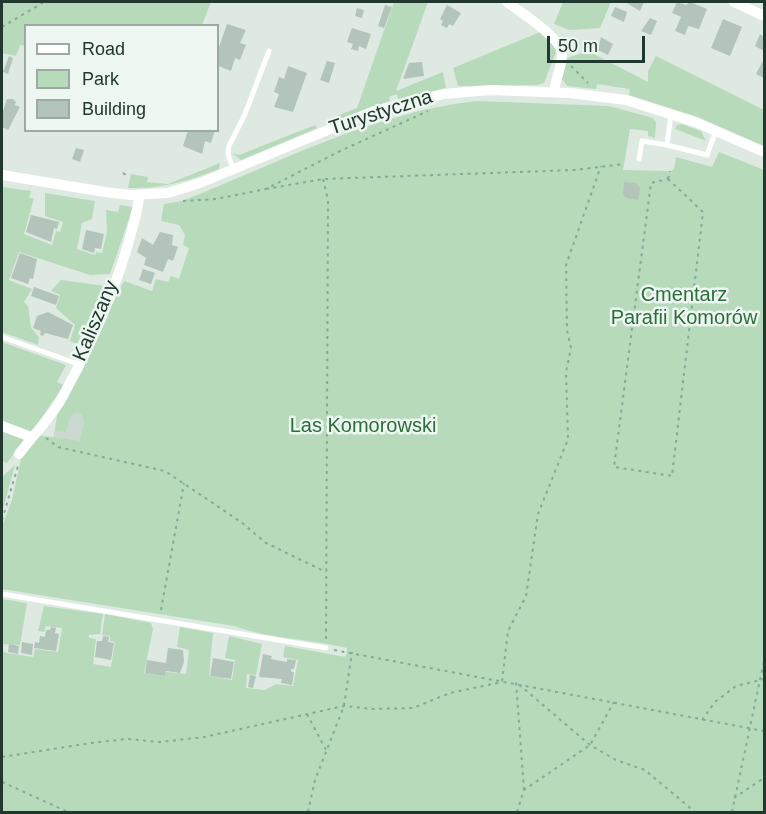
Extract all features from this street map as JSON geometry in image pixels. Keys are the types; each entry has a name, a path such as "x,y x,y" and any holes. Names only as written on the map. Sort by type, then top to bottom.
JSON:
{"street":[{"path":"507,2 551,36 561,53 554,92"},
{"path":"734,2 765,16"},
{"name":"Turystyczna","path":"2,175 91,190 140,195 184,189 366,114 419,99 478,91 554,92 622,99 716,130 765,152"},
{"name":"Kaliszany","path":"19,454 63,396 78,364 115,280 140,195"},
{"path":"2,426 34,434"}],"lane":[{"path":"233,169 228,154 229,146 245,114 269,51"},
{"path":"667,145 671,114"},
{"path":"639,159 642,141 707,155 716,130"},
{"path":"2,337 78,364"},
{"path":"2,594 326,648"}],"path":[{"path":"2,27 44,2"},
{"path":"561,53 590,84"},
{"path":"266,189 338,152 436,108"},
{"path":"180,199 188,202 216,199 323,179 574,170 624,164"},
{"path":"502,682 508,632 526,596 538,514 568,439 566,372 571,348 567,330 566,265 601,166"},
{"path":"668,179 670,171"},
{"path":"123,173 128,176"},
{"path":"323,179 328,200 326,648 502,682 516,682 765,731"},
{"path":"668,179 703,212 672,476 614,467 651,183 668,179"},
{"path":"34,434 58,447 165,471 241,522 266,543 327,572"},
{"path":"2,520 19,463 19,454"},
{"path":"160,619 184,483"},
{"path":"308,813 315,780 344,706 352,652"},
{"path":"732,813 765,661"},
{"path":"702,720 715,702 736,686 765,679"},
{"path":"2,757 127,739 160,742 204,737 344,706 373,709 413,708 450,693 502,682"},
{"path":"516,682 590,745 616,759 645,770 695,813"},
{"path":"516,682 524,790 517,813"},
{"path":"524,790 590,745 614,702"},
{"path":"307,714 326,750"},
{"path":"734,798 765,778"},
{"path":"2,782 68,813"}],"shaded area":[{"path":"96,403 97,443 53,439 58,411"}],"green space":[{"path":"2,2 211,2 202,24 24,24 24,46 20,45 16,56 2,53"},
{"path":"394,2 428,2 396,91 443,72 446,88 398,99 397,94 389,97 390,101 331,122 329,119 357,108"},
{"path":"563,2 611,2 600,28 569,30 554,24"},
{"path":"540,32 555,47 556,52 544,83 458,86 453,68"},
{"path":"588,51 648,82 648,71 656,56 764,110 764,146 698,117 629,95 630,89 597,84 596,89 567,86 562,79 567,58"},
{"name":"Las Komorowski","path":"477,101 609,106 653,118 656,122 655,138 648,136 648,131 630,129 623,170 671,171 674,169 676,157 712,167 719,152 764,170 764,812 2,812 2,650 6,653 33,657 35,649 58,652 62,628 46,626 44,632 38,631 44,606 103,614 100,634 89,635 89,638 96,639 93,664 111,667 115,642 110,641 110,636 102,635 105,614 151,623 153,629 144,673 165,676 166,672 186,674 189,650 177,647 180,627 213,633 209,676 232,680 235,660 225,658 229,636 262,644 256,675 247,674 246,688 265,690 276,684 293,686 298,660 283,657 285,646 346,657 347,648 333,645 262,634 234,626 2,589 2,526 12,500 22,455 37,435 80,441 84,422 82,415 77,412 71,415 66,432 55,431 58,411 124,281 152,291 156,279 168,282 171,276 179,279 189,248 183,245 185,235 179,225 161,221 164,204 182,201 364,127 438,107"},
{"path":"681,124 701,131 706,141 675,129"},
{"path":"315,125 317,128 241,160 232,153 239,155"},
{"path":"220,163 219,169 186,181 164,186 128,188 131,174 148,177 147,182 168,184"},
{"path":"2,187 31,191 29,198 34,198 24,234 52,245 56,231 60,232 63,222 45,216 45,193 95,201 92,219 82,223 77,249 95,255 96,252 102,253 107,231 106,210 118,212 120,205 133,207 110,274 90,275 19,252 9,280 32,289 24,302 28,306 31,328 39,337 38,345 2,332"},
{"path":"61,280 105,286 77,344 70,341 75,325 56,308 60,295 51,291"},
{"path":"2,342 66,365 57,382 64,385 31,433 2,422"},
{"path":"2,429 26,438 7,463 2,461"},
{"path":"15,465 2,513 2,477"},
{"path":"2,599 27,603 20,645 2,644"}],"building":[{"path":"625,2 644,2 640,11"},
{"path":"677,2 686,5 690,2 707,9 699,29 688,26 685,35 675,31 681,17 672,13"},
{"path":"385,5 392,7 384,28 378,26"},
{"path":"447,5 461,13 453,26 449,24 447,28 441,25 443,21 440,19"},
{"path":"615,7 627,12 624,22 611,16"},
{"path":"357,8 364,10 362,18 355,16"},
{"path":"650,18 657,21 651,35 641,31"},
{"path":"723,19 742,27 730,56 711,48"},
{"path":"227,24 246,30 240,43 246,45 240,60 235,58 231,71 219,66 219,47"},
{"path":"352,28 371,34 366,49 359,46 358,51 351,49 353,44 347,42"},
{"path":"760,34 764,37 764,51 755,46"},
{"path":"601,37 613,44 608,55 598,50"},
{"path":"9,56 13,58 8,74 3,72"},
{"path":"327,61 335,63 329,83 320,80"},
{"path":"422,62 424,76 403,79 409,63"},
{"path":"762,62 764,63 764,78 756,74"},
{"path":"288,66 307,73 293,112 274,107 279,94 274,92 279,77 284,79"},
{"path":"7,99 13,99 16,102 15,105 20,107 8,130 2,127 2,114"},
{"path":"187,132 214,132 211,143 205,141 202,154 183,146"},
{"path":"76,148 84,150 80,162 72,159"},
{"path":"624,182 636,183 640,188 638,200 626,198 623,194"},
{"path":"31,215 59,222 57,229 54,228 51,242 26,232"},
{"path":"86,230 104,234 101,249 95,248 94,253 82,249"},
{"path":"160,232 173,235 172,245 178,247 173,261 168,259 163,272 144,265 146,258 137,252 142,238 153,245"},
{"path":"20,253 37,259 33,279 30,278 28,284 11,278"},
{"path":"143,269 155,273 151,284 139,280"},
{"path":"34,287 59,296 56,305 31,296"},
{"path":"48,312 73,325 68,339 45,333 43,336 40,335 41,331 33,328 37,316"},
{"path":"51,627 56,628 55,633 59,634 56,651 34,648 35,642 39,643 40,636 45,637 46,630 50,630"},
{"path":"103,636 109,637 108,642 114,643 111,660 95,657 97,641 102,641"},
{"path":"22,642 33,644 32,655 21,653"},
{"path":"9,644 19,646 18,654 8,652"},
{"path":"168,648 183,650 184,662 180,673 166,671 165,676 145,673 147,660 166,663"},
{"path":"263,654 272,656 271,659 287,662 287,659 296,660 294,669 291,669 291,672 294,672 292,685 281,683 282,679 259,677"},
{"path":"213,658 234,662 231,679 210,676"},
{"path":"250,675 256,676 253,688 248,687"}],"park label":[{"name":"Cmentarz Parafii Komorów","path":"684,306"}]}
